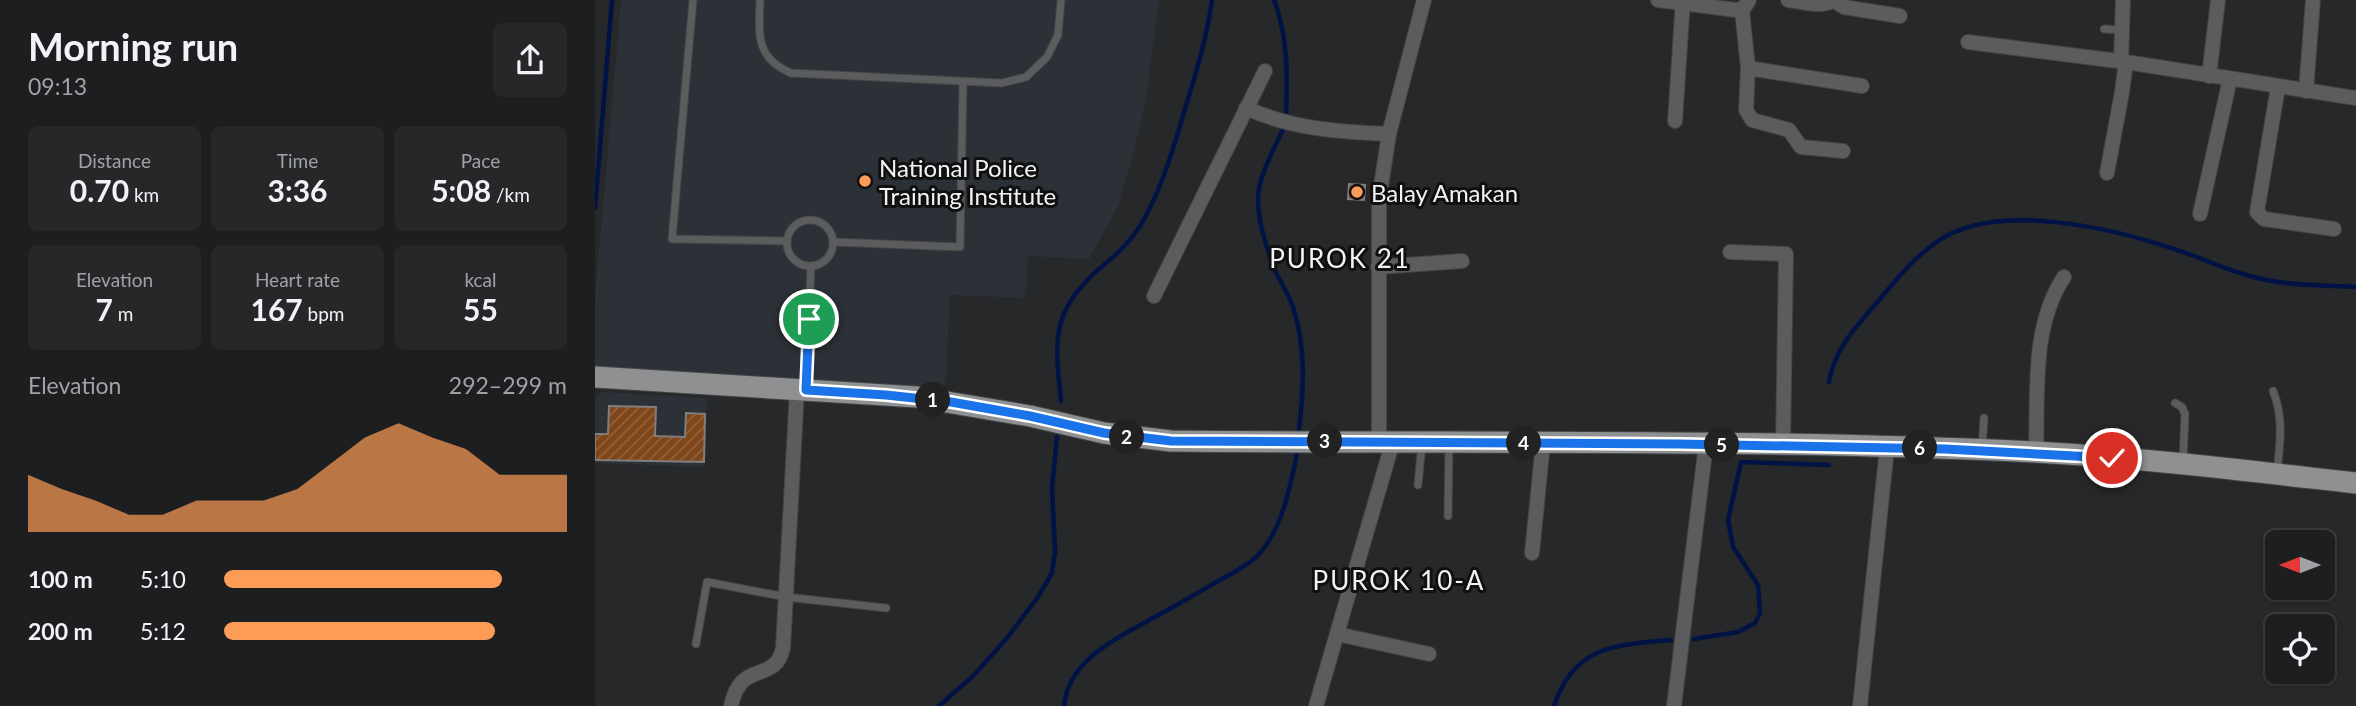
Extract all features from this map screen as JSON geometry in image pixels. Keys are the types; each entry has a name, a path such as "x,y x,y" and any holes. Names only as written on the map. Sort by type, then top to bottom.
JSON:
{"main road":[{"path":"595,376 886,395 951,402 1143,439 1216,442 1706,444 1982,450 2183,464 2356,483"}],"street":[{"path":"1316,706 1386,441 1378,267 1378,200 1389,134 1424,0"},
{"path":"1658,0 1745,5 1748,68 1745,107 1752,120 1789,130 1801,147 1843,152"},
{"path":"1788,0 1820,4 1834,0 1844,7 1901,16"},
{"path":"2106,173 2123,62 2123,0"},
{"path":"2209,76 2218,0"},
{"path":"2306,91 2313,0"},
{"path":"1675,121 1683,1"},
{"path":"1968,42 2123,62 2356,98"},
{"path":"1748,68 1862,86"},
{"path":"1154,296 1265,71"},
{"path":"2200,214 2230,79"},
{"path":"2278,87 2257,212 2264,219 2335,229"},
{"path":"1246,108 1263,116 1322,130 1389,134"},
{"path":"1730,253 1786,254 1783,446"},
{"path":"1378,267 1462,261"},
{"path":"2036,452 2041,337 2052,296 2064,277"},
{"path":"731,706 741,681 751,674 774,667 781,659 802,390"},
{"path":"1532,553 1543,443"},
{"path":"1674,706 1706,444"},
{"path":"1860,706 1887,448"},
{"path":"1337,634 1429,654"}],"lane":[{"path":"693,0 672,239 787,242"},
{"path":"760,0 762,46 769,60 791,73 1002,83 1026,78 1047,57 1058,35 1061,0"},
{"path":"2104,29 2123,30"},
{"path":"834,242 960,247 963,82"},
{"path":"815,220 828,228 834,242 829,256 818,265 811,266 793,259 787,242 793,227 799,222 815,220"},
{"path":"802,390 811,266"},
{"path":"2273,391 2281,419 2277,474"},
{"path":"2175,403 2182,407 2185,414 2183,464"},
{"path":"1982,450 1984,418"},
{"path":"1418,485 1422,442"},
{"path":"1448,516 1449,444"},
{"path":"697,644 707,582 786,597 886,608"}],"shaded area":[{"name":"National Police Training Institute","path":"621,0 1159,0 1146,100 1118,206 1089,259 1028,256 1025,298 950,295 945,390 595,367 595,297"},
{"path":"602,392 707,398 705,467 595,463 595,398"}],"building":[{"path":"1349,184 1365,185 1364,200 1348,199"},
{"path":"609,406 656,407 655,436 685,437 686,413 705,414 704,462 595,460 595,434 608,434"}],"waterway":[{"path":"595,208 612,0"},
{"path":"1061,401 1057,345 1064,314 1082,285 1118,253 1140,227 1151,206 1193,82 1212,0"},
{"path":"1274,0 1285,43 1286,117"},
{"path":"1283,129 1261,182 1258,209 1266,246 1291,303 1300,337 1303,383 1299,430"},
{"path":"1829,382 1843,345 1916,259 1938,241 1963,229 1992,222 2024,220 2091,227 2124,234 2233,271 2276,282 2356,287"},
{"path":"939,706 975,674 1007,638 1038,597 1052,573 1055,551 1052,488 1057,437"},
{"path":"1064,706 1067,690 1075,676 1084,663 1097,652 1256,557 1272,536 1278,522 1288,494 1297,453"},
{"path":"1694,639 1738,632 1755,623 1760,613 1758,585 1733,547 1728,520 1741,462 1829,465"},
{"path":"1554,706 1573,671 1600,652 1633,644 1671,640"}],"place":[{"name":"National Police Training Institute","path":"865,181"},
{"name":"Balay Amakan","path":"1357,192"}],"district":[{"name":"PUROK 21","path":"1340,258"},
{"name":"PUROK 10-A","path":"1399,580"}],"route":[{"path":"809,319 806,390 917,397 1143,439 1945,449 2112,458"}]}
